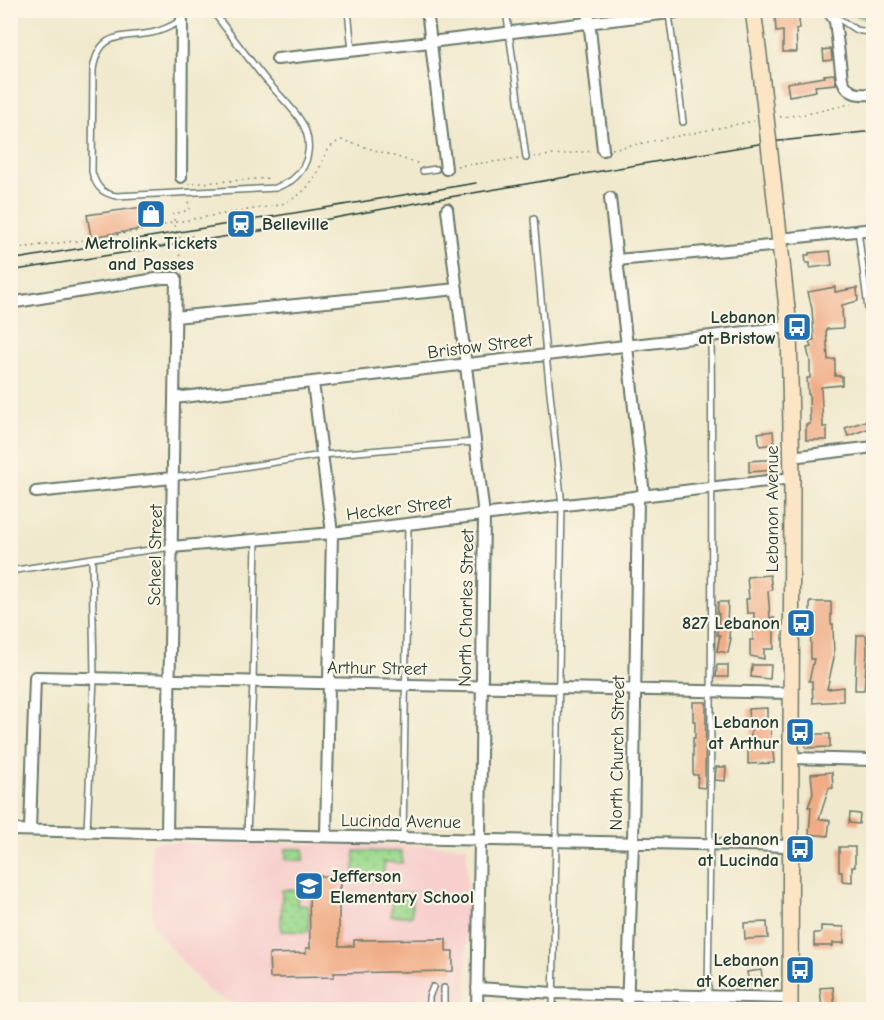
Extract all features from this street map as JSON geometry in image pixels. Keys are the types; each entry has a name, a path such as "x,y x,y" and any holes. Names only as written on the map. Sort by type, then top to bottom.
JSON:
{"main road":[{"name":"Lebanon Avenue","path":"753,10 789,327 792,478 790,1004"}],"street":[{"path":"427,10 441,169"},
{"path":"588,10 603,150"},
{"path":"277,59 694,10"},
{"path":"829,11 835,21 844,85 855,94 873,94"},
{"path":"182,15 185,180"},
{"name":"North Church Street","path":"610,198 628,345 641,496 627,1010"},
{"name":"North Charles Street","path":"447,208 484,515 477,1010"},
{"path":"618,260 873,229"},
{"path":"10,303 162,278 176,278"},
{"name":"Scheel Street","path":"167,833 176,278"},
{"path":"175,317 457,289"},
{"name":"Bristow Street","path":"174,398 789,327"},
{"path":"313,383 332,533 326,836"},
{"path":"791,457 873,447"},
{"path":"36,492 172,478"},
{"name":"Hecker Street","path":"172,548 332,533 792,478"},
{"name":"Arthur Street","path":"30,830 35,677 791,693"},
{"path":"791,758 873,760"},
{"name":"Lucinda Avenue","path":"10,830 791,846"},
{"path":"477,988 553,993 708,996 790,1004"}],"lane":[{"path":"182,15 170,27 160,31 112,38 99,50 94,60 92,172 94,180 106,194 116,196 276,188 292,181 302,169 308,156 309,141 299,118 265,79 212,10"},
{"path":"348,10 352,51"},
{"path":"506,10 526,158"},
{"path":"829,11 856,30 873,33"},
{"path":"669,12 683,122"},
{"path":"423,171 441,169"},
{"path":"534,219 562,506 553,1010"},
{"path":"858,230 873,356"},
{"path":"708,996 713,487 711,336"},
{"path":"172,478 322,454 475,442"},
{"path":"403,838 408,524"},
{"path":"247,835 256,540"},
{"name":"Hecker Street","path":"10,571 172,548"},
{"path":"87,831 94,678 92,558"},
{"path":"873,666 871,689 873,760"},
{"path":"429,1010 432,987"},
{"path":"444,988 444,1010"},
{"path":"693,996 694,1010"}],"path":[{"path":"10,249 135,232 175,222 279,205 292,199 307,187 315,176 328,148 342,140 441,169 467,164 603,150 649,141"},
{"path":"185,180 271,178"},
{"path":"176,278 180,252 177,232"},
{"path":"178,238 196,235"}],"shaded area":[{"name":"Jefferson Elementary School","path":"151,842 467,846 467,1009 245,1009 209,992 152,926"},
{"path":"636,1001 780,1003 780,1010 636,1010"}],"green space":[{"path":"846,11 873,11 873,21 871,21"},
{"path":"286,849 304,849 304,860 286,860"},
{"path":"355,851 402,852 402,863 384,862 384,880 354,879"},
{"path":"282,890 298,890 297,905 309,906 308,932 281,931"},
{"path":"392,893 412,893 412,916 391,916"}],"building":[{"path":"798,13 800,28 796,29 797,52 783,52 783,31 776,32 775,16"},
{"path":"831,49 832,60 824,61 823,50"},
{"path":"834,74 836,84 815,86 816,91 789,96 787,83"},
{"path":"149,206 149,228 91,237 87,215"},
{"path":"830,251 832,265 810,268 810,263 806,263 805,255 809,253"},
{"path":"835,287 835,292 857,288 858,301 842,305 843,328 826,329 828,360 835,359 835,376 842,376 842,385 821,387 823,427 827,427 827,440 806,440 806,424 810,424 807,378 810,378 810,361 807,348 811,347 809,341 814,340 812,309 808,292"},
{"path":"871,419 873,427 848,436 845,428"},
{"path":"773,431 774,444 760,446 758,433"},
{"path":"776,460 777,470 749,472 749,461"},
{"path":"770,575 772,590 768,591 770,618 774,618 774,649 764,649 764,659 750,656 754,613 747,613 746,599 749,599 747,577"},
{"path":"718,602 728,602 727,624 730,624 729,638 731,638 728,653 717,651 720,635 717,635"},
{"path":"810,602 831,602 834,658 827,689 843,687 843,701 813,703 812,681 809,681 814,659 811,659"},
{"path":"857,635 866,635 864,690 855,690"},
{"path":"717,665 728,665 728,677 716,677"},
{"path":"752,665 771,665 770,679 751,677"},
{"path":"693,702 706,702 705,788 697,787 698,775 693,775 695,721 693,721"},
{"path":"767,708 767,727 771,727 770,750 773,750 774,763 748,764 748,751 751,751 751,723 749,723 748,709"},
{"path":"805,734 830,734 830,747 806,748"},
{"path":"716,767 726,767 725,781 715,780"},
{"path":"832,772 833,788 829,788 819,819 830,820 828,836 809,834 811,807 808,807 813,794 811,774"},
{"path":"850,813 860,814 859,824 849,823"},
{"path":"839,847 855,847 852,882 842,881 842,872 839,872"},
{"name":"Jefferson Elementary School","path":"305,876 341,876 339,946 354,946 354,940 446,939 446,951 453,951 453,971 334,973 334,977 270,978 269,954 306,953 306,948 310,948 309,887 305,887"},
{"path":"767,922 768,938 745,939 744,923"},
{"path":"821,926 844,927 844,943 833,943 833,946 814,946 814,933 821,933"},
{"path":"761,970 763,982 749,984 747,972"},
{"path":"833,987 835,1010 822,1010 820,988"}],"tram line":[{"path":"10,271 285,227 770,142 874,131"},
{"path":"10,260 476,183"}],"place":[{"name":"Metrolink Tickets and Passes","path":"151,214"},
{"name":"Belleville","path":"241,224"},
{"name":"Lebanon at Bristow","path":"797,327"},
{"name":"827 Lebanon","path":"801,623"},
{"name":"Lebanon at Arthur","path":"800,732"},
{"name":"Lebanon at Lucinda","path":"800,849"},
{"name":"Jefferson Elementary School","path":"309,886"},
{"name":"Lebanon at Koerner","path":"800,970"}]}
